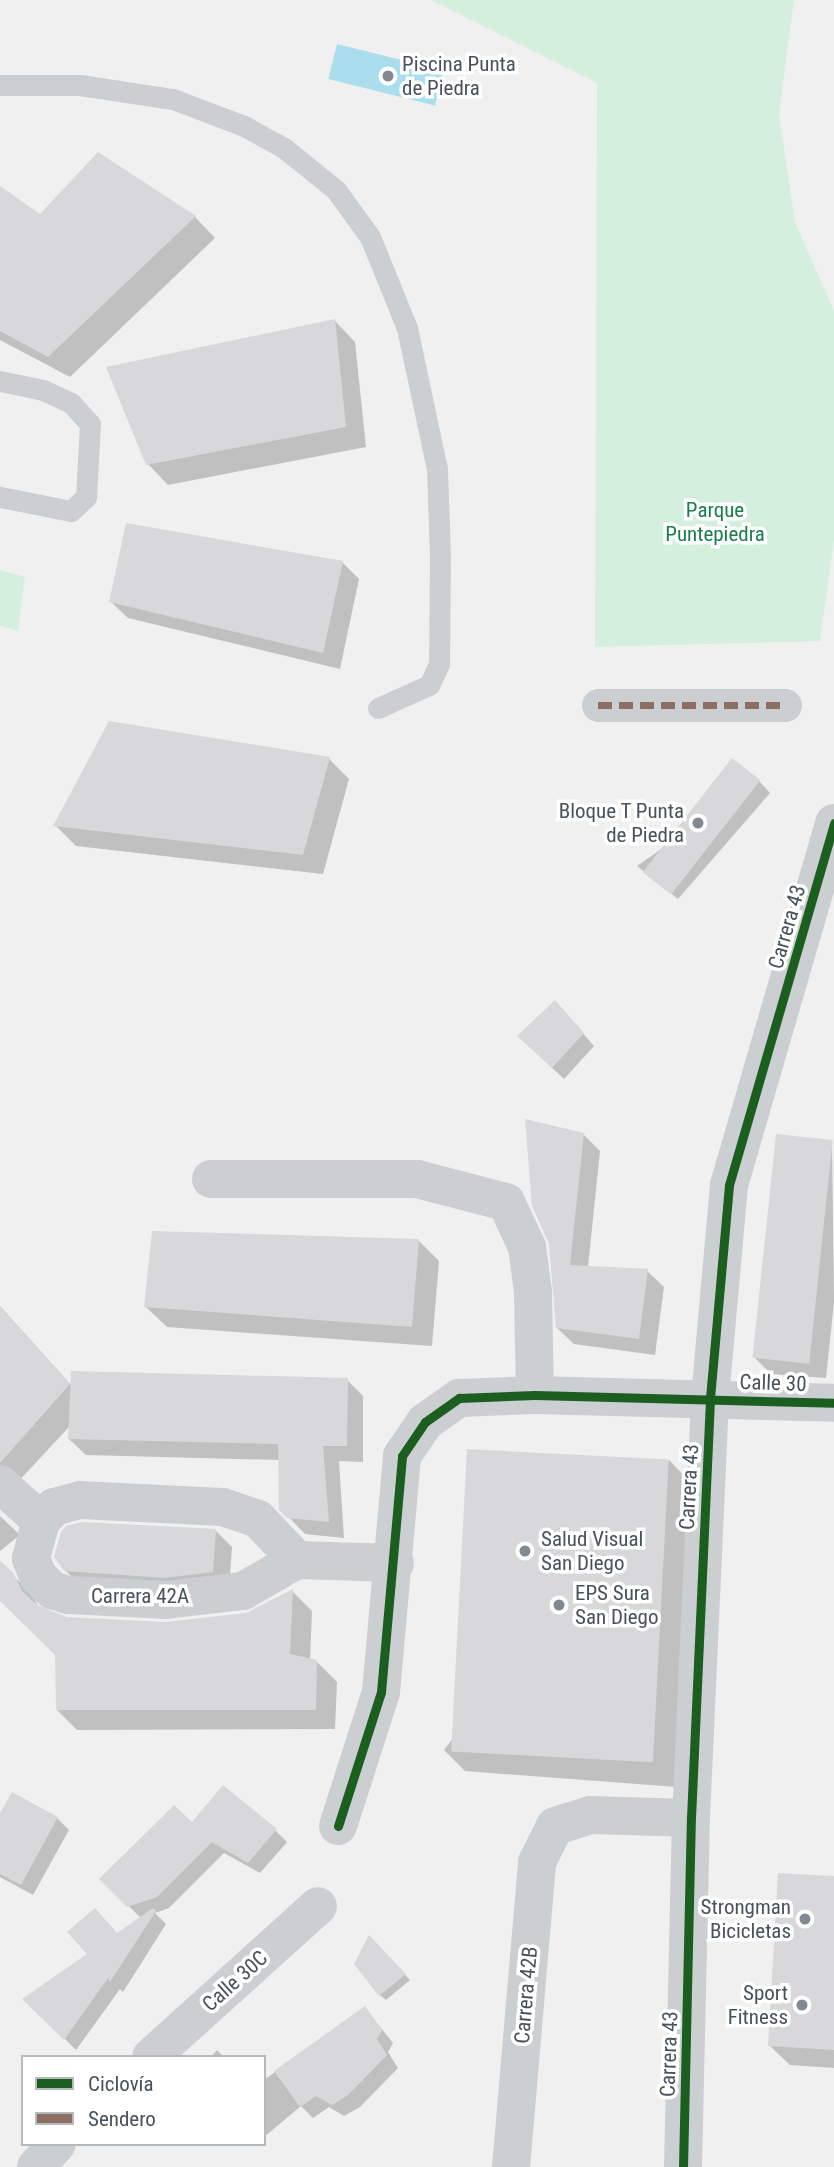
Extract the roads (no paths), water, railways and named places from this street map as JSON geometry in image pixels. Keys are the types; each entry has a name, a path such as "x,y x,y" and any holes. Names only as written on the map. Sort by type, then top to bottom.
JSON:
{"street":[{"path":"598,705 785,705"},
{"name":"Carrera 43","path":"683,2167 691,1818 710,1398 729,1185 834,824"},
{"path":"211,1179 417,1178 506,1202 527,1247 533,1292 535,1395"},
{"name":"Calle 30","path":"338,1826 381,1692 402,1456 425,1422 459,1398 535,1395 834,1403"},
{"path":"0,1484 41,1521 54,1507 80,1500 223,1507 258,1519 297,1560 394,1563"},
{"name":"Carrera 42A","path":"41,1521 31,1559 38,1576 52,1590 68,1595 166,1600 229,1593 256,1585 297,1560"},
{"name":"Carrera 42B","path":"511,2167 537,1862 555,1826 590,1815 691,1818"},
{"name":"Calle 30C","path":"153,2055 318,1906"},
{"path":"36,2167 55,2146"}],"lane":[{"path":"0,85 80,85 173,99 244,126 284,148 336,190 370,237 407,328 435,457 440,556 439,664 429,685 378,708"},
{"path":"0,381 43,390 71,402 90,424 86,497 71,511 0,497"}],"water":[{"name":"Piscina Punta de Piedra","path":"337,44 444,71 435,106 328,79"}],"place":[{"name":"Piscina Punta de Piedra","path":"388,76"},
{"name":"Bloque T Punta de Piedra","path":"698,823"},
{"name":"Salud Visual San Diego","path":"525,1551"},
{"name":"EPS Sura San Diego","path":"559,1605"},
{"name":"Strongman Bicicletas","path":"805,1919"},
{"name":"Sport Fitness","path":"802,2005"}],"park label":[{"name":"Parque Puntepiedra","path":"715,522"}]}
